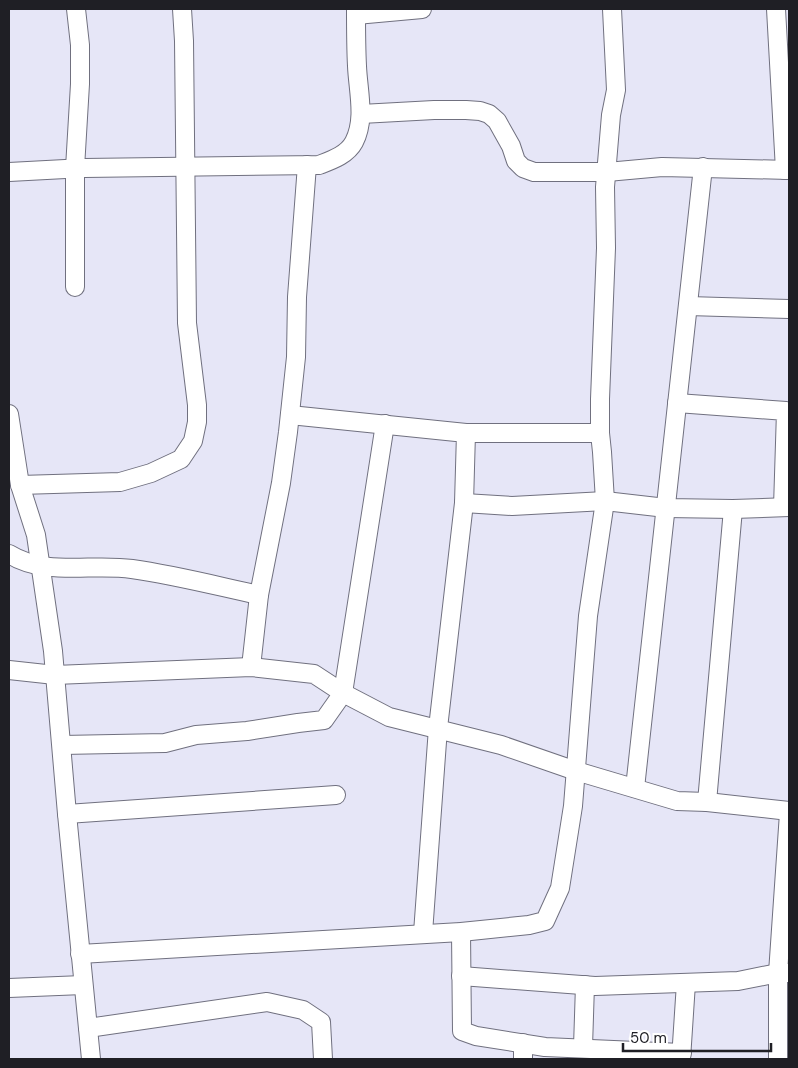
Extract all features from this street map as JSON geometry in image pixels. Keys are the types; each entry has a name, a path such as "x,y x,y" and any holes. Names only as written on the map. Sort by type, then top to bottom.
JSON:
{"street":[{"path":"75,287 75,168 80,84 80,45 76,9"},
{"path":"20,485 120,482 151,473 181,459 193,441 197,422 197,406 187,323 182,9"},
{"path":"9,172 75,168 307,165 334,160 345,153 353,144 358,132 361,114 357,66 356,12 422,9"},
{"path":"80,954 461,932 529,925 545,921 560,888 573,806 588,616 605,501 600,434 606,248 605,187 611,115 616,90 612,9"},
{"path":"361,114 434,110 480,111 489,114 497,122 511,146 516,161 523,168 534,172 607,172 662,166 787,170 776,9"},
{"path":"251,667 259,595 281,483 290,415 296,357 297,296 307,165"},
{"path":"635,788 703,166"},
{"path":"688,306 789,309"},
{"path":"464,503 512,506 605,501 666,508 733,509 786,507 788,411 677,403"},
{"path":"9,414 20,485 36,535 56,675 67,814 91,1059"},
{"path":"290,415 466,433 600,434"},
{"path":"62,745 165,743 196,736 324,720 343,692 384,424"},
{"path":"423,933 438,728 464,503 466,433"},
{"path":"707,802 733,509"},
{"path":"9,554 41,567 130,568 259,595"},
{"path":"9,670 56,675 251,667 314,674 389,717 501,745 576,771 677,801 707,802 789,812 778,1059"},
{"path":"67,814 336,795"},
{"path":"461,932 462,1031 523,1051 545,1046 592,1052 681,1056 686,983"},
{"path":"461,976 595,986 738,981 783,973"},
{"path":"9,988 83,985"},
{"path":"585,985 592,1052"},
{"path":"88,1028 267,1002 303,1010 321,1022 323,1059"}]}
